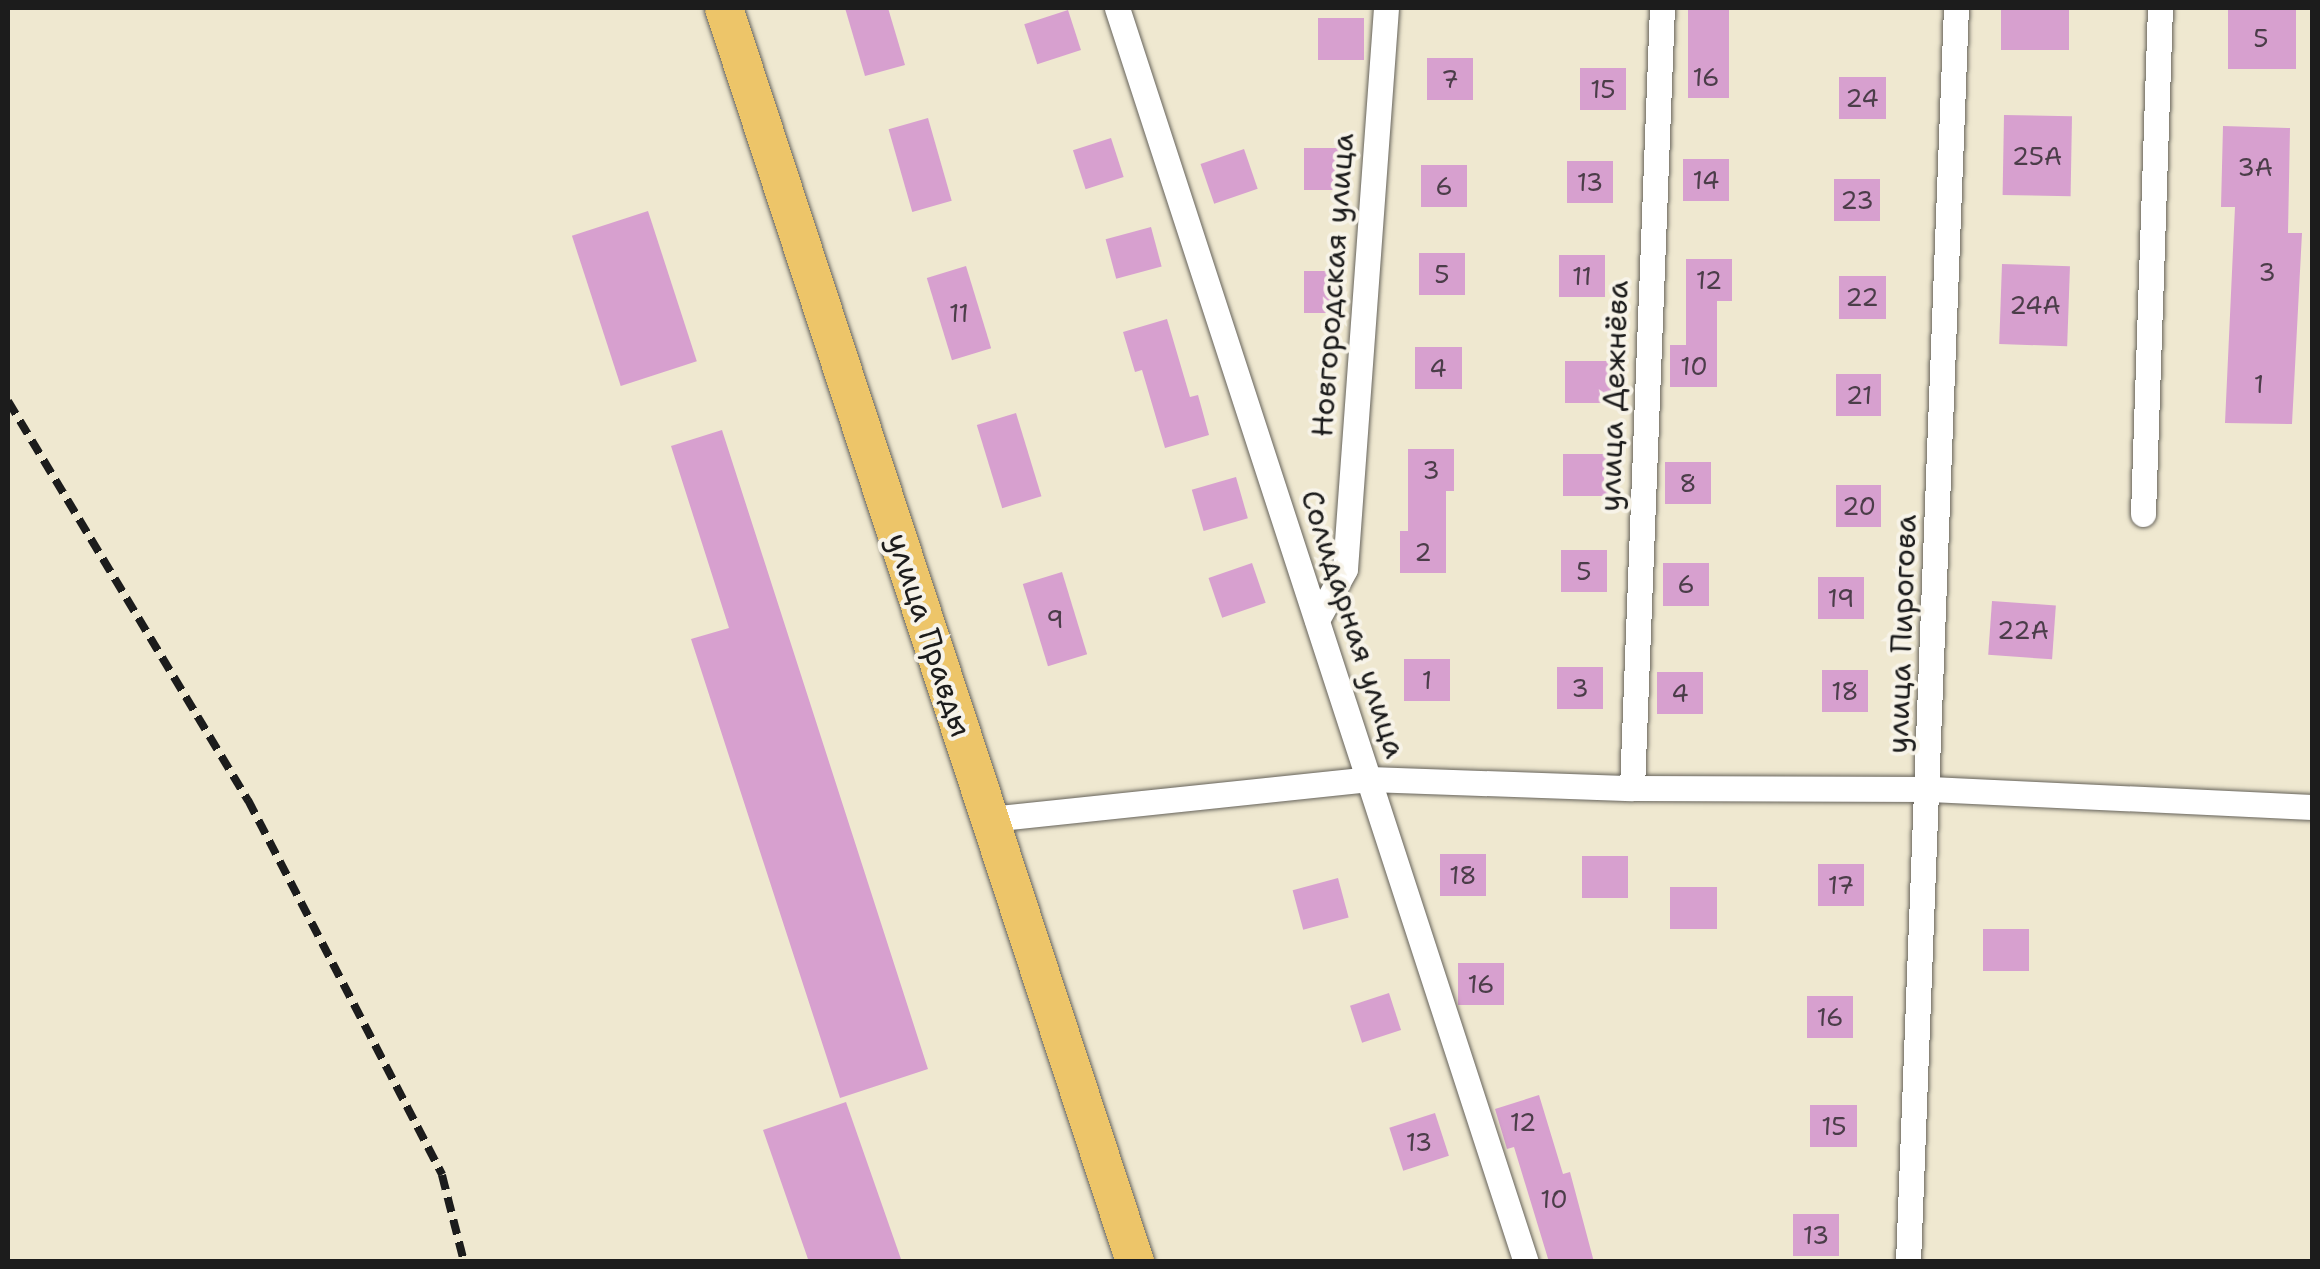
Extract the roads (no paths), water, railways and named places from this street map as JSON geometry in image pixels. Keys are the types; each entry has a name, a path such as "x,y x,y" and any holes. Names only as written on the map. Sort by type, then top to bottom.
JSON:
{"main road":[{"name":"улица Правды","path":"724,8 1135,1262"}],"street":[{"name":"Солидарная улица","path":"1117,8 1526,1262"},
{"name":"Новгородская улица","path":"1317,620 1344,570 1386,8"},
{"name":"улица Дежнёва","path":"1632,788 1662,8"},
{"name":"улица Пирогова","path":"1908,1262 1930,789 1956,8"},
{"path":"2143,514 2160,8"},
{"path":"990,819 1369,778 1632,788 1930,789 2312,807"}],"railway":[{"path":"8,401 248,800 442,1175 464,1262"}]}
